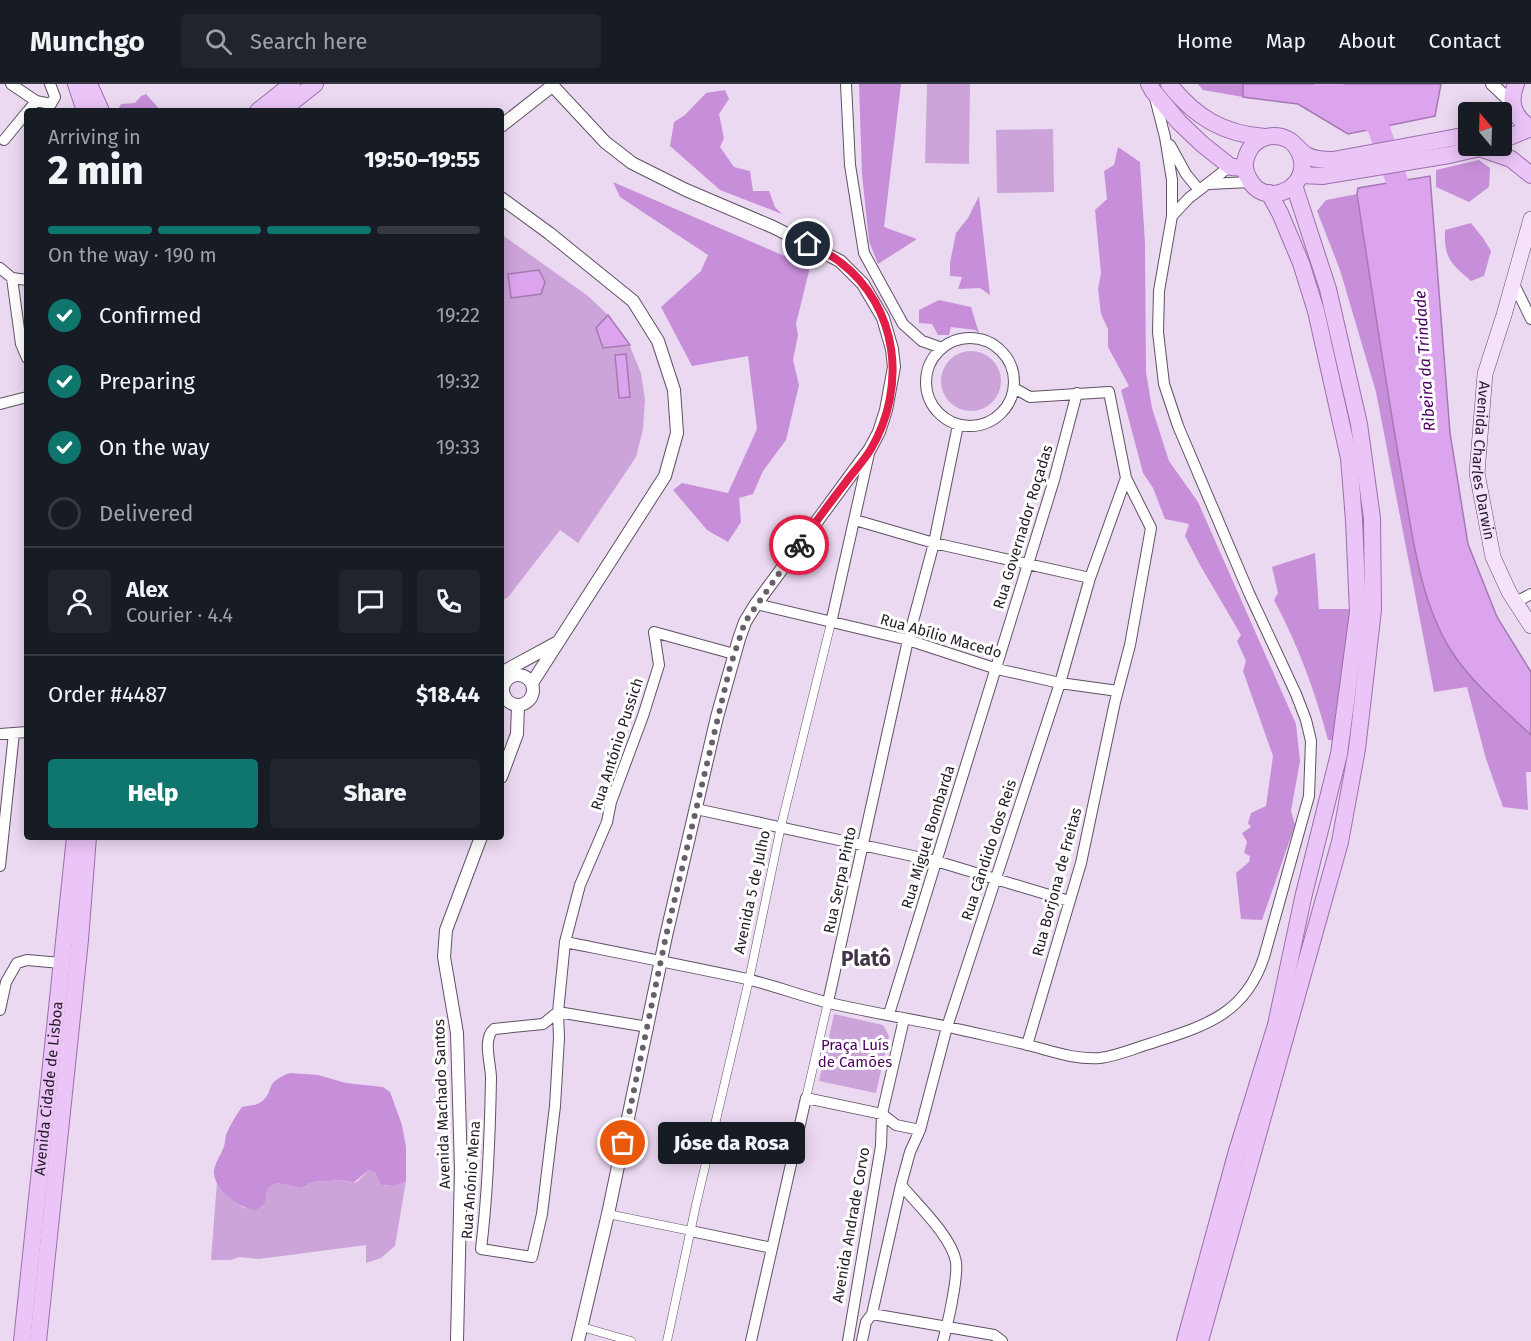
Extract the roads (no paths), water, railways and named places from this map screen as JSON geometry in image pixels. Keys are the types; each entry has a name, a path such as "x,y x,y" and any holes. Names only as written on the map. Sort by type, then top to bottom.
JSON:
{"main road":[{"path":"76,84 84,108"},
{"path":"89,84 100,108"},
{"path":"285,108 315,84"},
{"path":"1169,84 1199,115 1218,127 1246,136 1280,137 1293,144 1305,155 1322,160 1355,162"},
{"path":"1510,102 1516,84"},
{"path":"261,108 287,86"},
{"path":"1151,88 1179,122 1243,167 1262,191 1269,194 1287,191 1297,180 1322,176 1355,162 1458,147"},
{"path":"1512,114 1531,128"},
{"path":"1512,136 1531,128"},
{"path":"1243,167 1252,146 1265,138"},
{"path":"1448,147 1458,141"},
{"path":"1200,1341 1340,842 1357,749 1373,610 1372,518 1359,424 1328,290 1297,180 1302,158 1293,144"},
{"path":"1505,156 1531,175"},
{"path":"1185,1341 1237,1151 1276,1025 1303,898 1339,754 1358,612 1349,458 1316,311 1301,262 1269,194"},
{"name":"Avenida Charles Darwin","path":"1530,226 1485,374 1477,473 1493,557 1509,592 1531,626"},
{"name":"Avenida Cidade de Lisboa","path":"22,1341 75,840"},
{"name":"Avenida Cidade de Lisboa","path":"38,1341 80,940 88,840"}],"street":[{"path":"12,84 36,101 51,104 55,97 50,84"},
{"path":"846,84 850,165 864,253 903,324 922,341 942,348"},
{"path":"1492,84 1503,102"},
{"path":"504,124 551,85 605,142 632,163 840,261 863,284 883,318 892,349 894,367 886,410 870,449 756,604 745,622 734,654 661,961 608,1214 578,1341"},
{"path":"565,942 749,980 828,1002 1027,1045 1061,1055 1100,1058 1206,1024 1223,1016 1237,1004 1258,974 1309,796 1311,741 1306,720 1178,426 1164,384 1158,340 1159,291 1172,216 1172,180 1165,137 1151,88"},
{"path":"31,108 36,101"},
{"path":"4,140 24,117"},
{"path":"1165,137 1186,174 1204,187"},
{"path":"1204,187 1243,167"},
{"path":"1172,216 1204,187 1243,167"},
{"path":"504,200 549,233 633,301 658,341 674,390 676,434 664,476 532,683"},
{"path":"0,268 12,278 24,280"},
{"path":"12,278 21,344 24,351"},
{"path":"1513,282 1531,319"},
{"path":"970,338 992,344 1004,353 1012,366 1014,388 1006,409 995,419 981,425 958,425 939,414 930,402 926,389 926,376 930,363 942,348 955,341 970,338"},
{"path":"1014,388 1030,397 1077,393"},
{"name":"Rua Borjona de Freitas","path":"1027,1045 1081,863 1130,645 1151,528 1126,478 1109,392 1077,393"},
{"name":"Rua Governador Roçadas","path":"997,669 1054,480 1077,393"},
{"path":"0,404 24,398"},
{"name":"Rua Serpa Pinto","path":"751,1341 908,640 934,543 958,425"},
{"name":"Avenida 5 de Julho","path":"667,1341 749,980 781,826 831,623 870,449"},
{"name":"Rua Cândido dos Reis","path":"920,1130 947,1027 1060,683 1090,578 1126,478"},
{"path":"855,520 934,543 1090,578"},
{"path":"1516,602 1531,594"},
{"name":"Rua Abílio Macedo","path":"756,604 908,640 997,669 1060,683 1118,691"},
{"name":"Rua António Pussich","path":"565,942 580,885 607,822 611,802 659,665 654,632 734,654"},
{"path":"504,671 559,641"},
{"name":"Rua Miguel Bombarda","path":"889,1014 997,669"},
{"path":"504,684 508,678 518,674 528,677 534,690 531,699 523,705 507,700 504,692"},
{"path":"504,769 517,734 518,705"},
{"path":"0,734 24,732"},
{"path":"0,866 14,733"},
{"path":"696,809 936,861 1070,901"},
{"name":"Avenida Machado Santos","path":"457,1341 461,1169 457,1033 444,957 446,930 480,840"},
{"name":"Rua Anónio Mena","path":"558,1012 543,1024 494,1029 489,1033 491,1067 489,1169 481,1249 532,1257 543,1214 554,1117 559,1038 558,1012 565,942"},
{"path":"0,1010 6,982 17,963 27,960 61,963"},
{"path":"558,1012 648,1027"},
{"name":"Avenida Andrade Corvo","path":"848,1341 880,1146 882,1114 904,1018"},
{"path":"806,1098 882,1114 896,1125 920,1130 910,1152 872,1314 866,1322 862,1341"},
{"path":"901,1185 946,1239 954,1253 956,1270 944,1341"},
{"path":"608,1214 772,1248"},
{"path":"872,1314 994,1335 1002,1341"},
{"path":"582,1327 631,1341"}],"water":[{"path":"1243,84 1441,84 1435,116 1348,134 1298,104 1243,97"},
{"path":"1430,176 1450,433 1468,544 1497,617 1531,672 1531,735 1477,683 1450,649 1431,610 1410,525 1357,194 1358,188"},
{"path":"539,270 545,282 541,294 511,298 508,274"},
{"path":"608,315 630,345 603,348 596,328"},
{"path":"626,354 630,397 619,398 615,355"}],"waterway":[{"name":"Ribeira da Trindade","path":"1325,84 1378,126 1407,211"}],"place":[{"name":"Jóse da Rosa","path":"623,1143"}],"district":[{"name":"Platô","path":"866,959"}],"park label":[{"name":"Praça Luís de Camões","path":"855,1054"}]}
